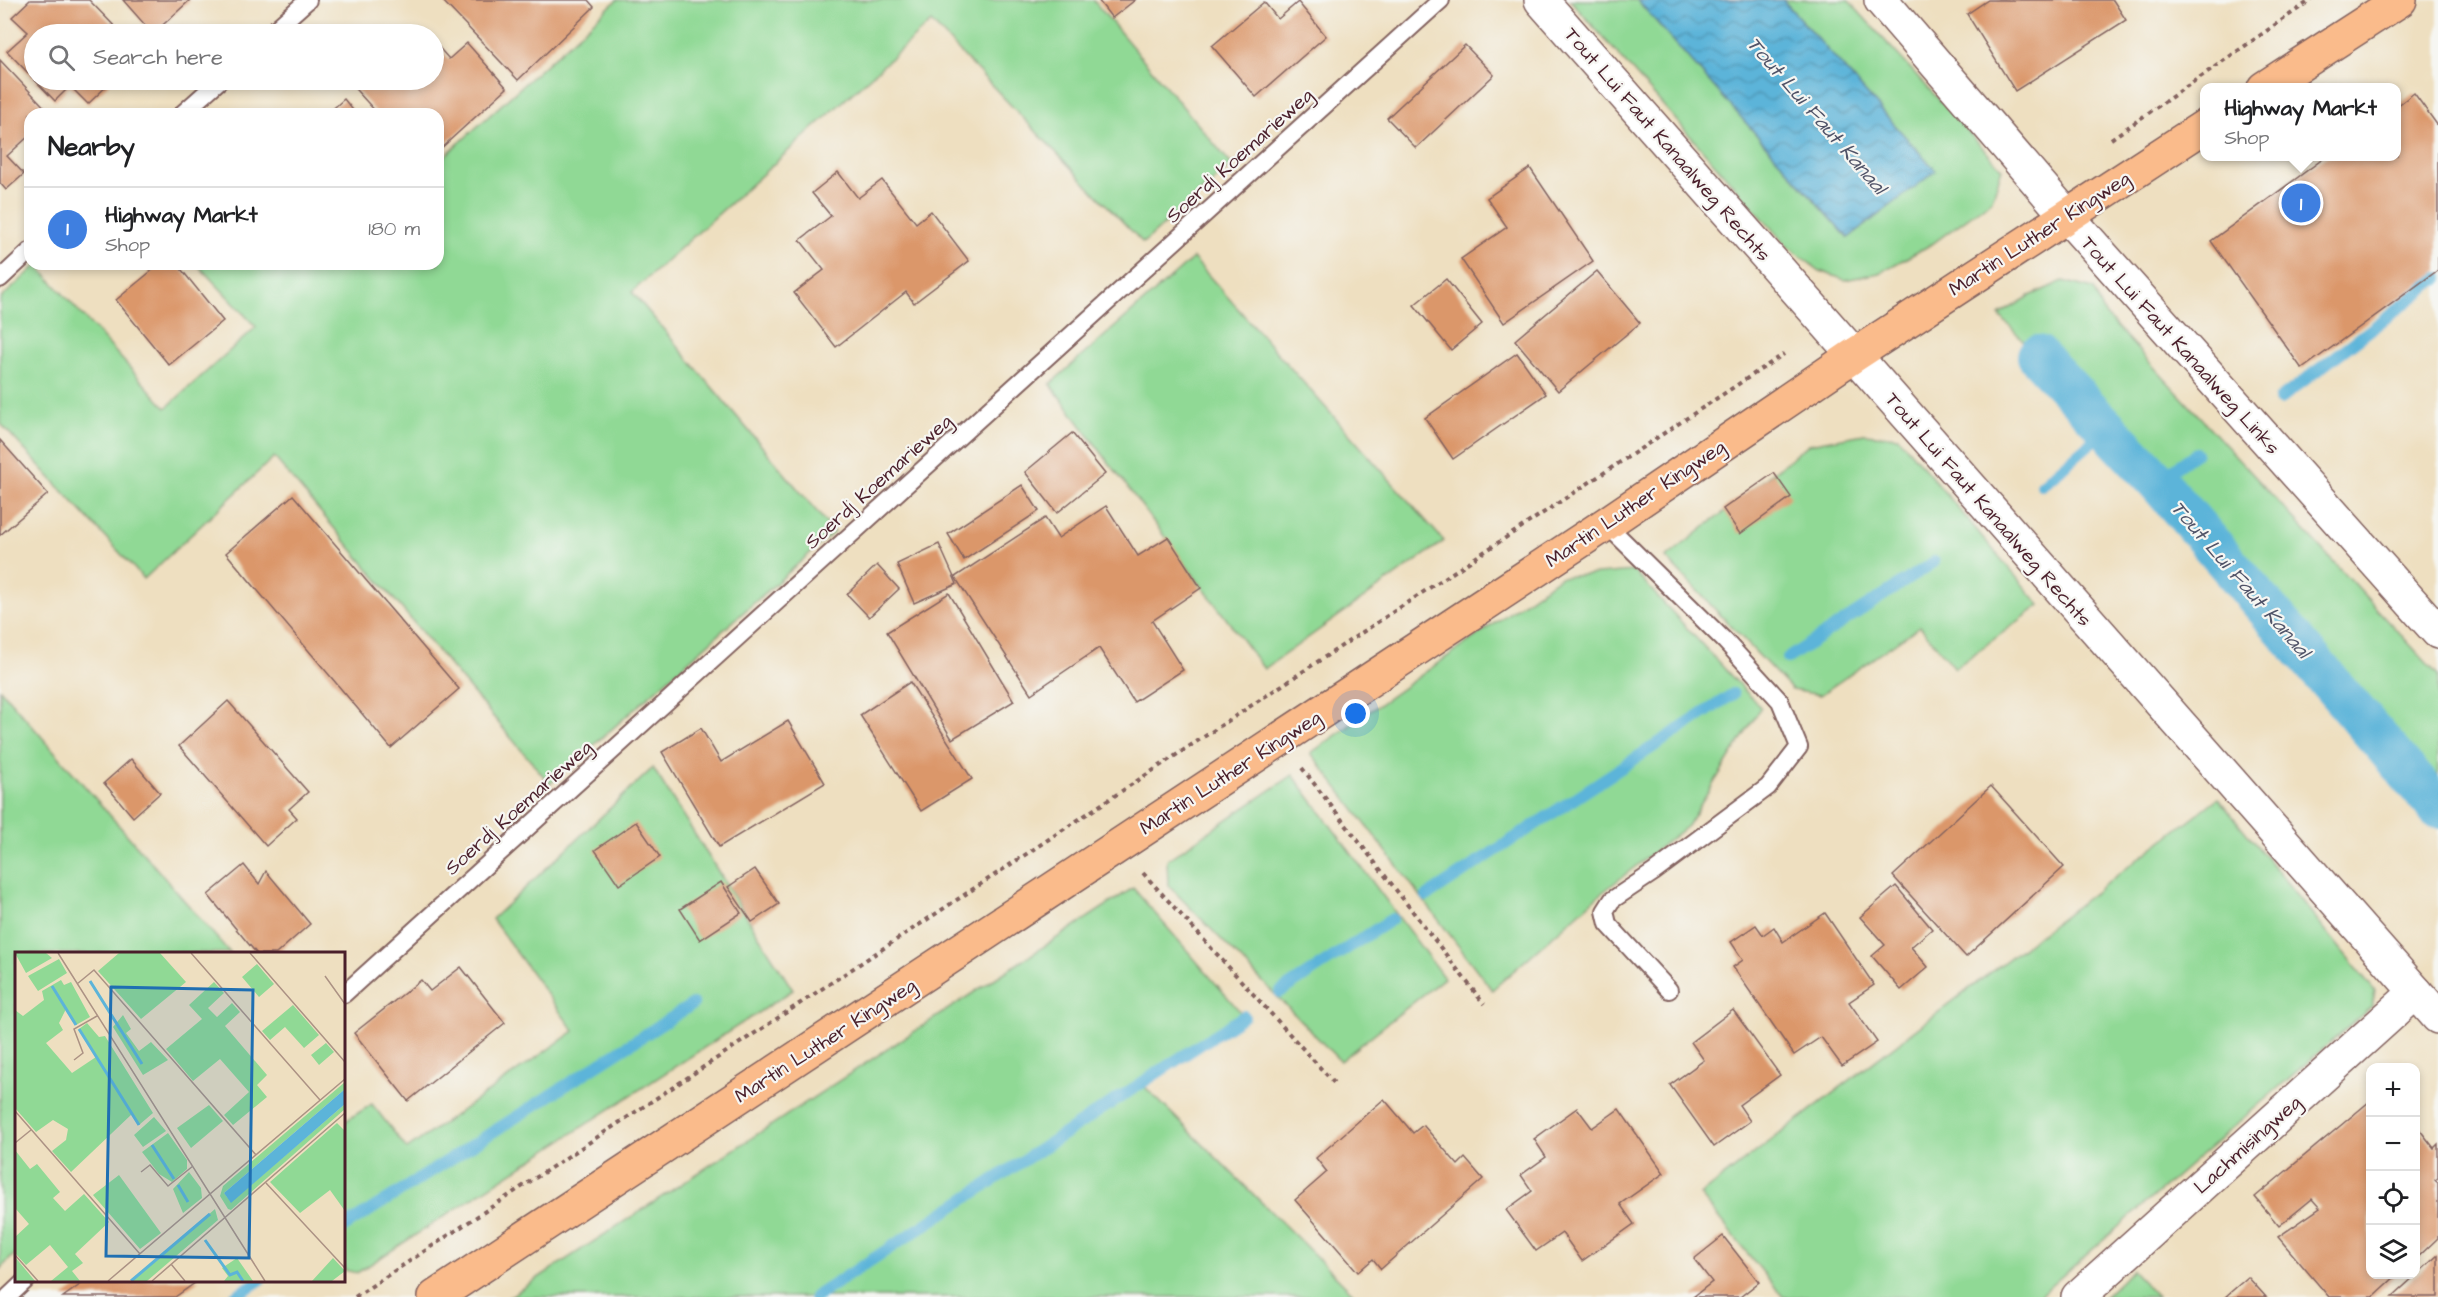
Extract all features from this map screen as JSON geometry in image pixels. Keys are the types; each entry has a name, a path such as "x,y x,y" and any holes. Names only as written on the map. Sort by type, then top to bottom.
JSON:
{"main road":[{"path":"2270,83 2400,0"},
{"name":"Martin Luther Kingweg","path":"435,1297 1606,524 2066,215 2200,129"}],"street":[{"name":"Tout Lui Faut Kanaalweg Rechts","path":"1541,0 2438,1017"},
{"name":"Tout Lui Faut Kanaalweg Links","path":"1881,0 2066,215 2438,632"},
{"name":"Lachmisingweg","path":"2078,1297 2416,992"}],"lane":[{"path":"281,24 308,0"},
{"name":"Soerdj Koemarieweg","path":"345,992 1441,0"},
{"path":"189,108 209,90"},
{"path":"0,279 24,257"},
{"path":"1606,524 1725,641 1780,701 1799,747 1768,788 1612,900 1605,911 1608,924 1669,990"},
{"path":"8,1297 25,1282"}],"path":[{"path":"2111,139 2311,0"},
{"path":"355,1297 1827,326"},
{"path":"1280,739 1484,1004"},
{"path":"1118,846 1335,1084"}],"green space":[{"path":"617,0 1093,0 1232,165 1143,243 931,22 632,292 834,532 550,784 274,457 144,579 0,423 0,299 32,270 42,270 166,408 256,327 203,270 444,270 444,157"},
{"path":"1570,0 1637,0 1848,238 1935,171 1783,0 1848,0 2002,169 1992,200 1932,244 1879,273 1845,280 1820,271 1788,247"},
{"path":"1193,258 1444,541 1264,669 1050,384"},
{"path":"2063,281 2093,289 2104,313 2438,675 2438,808 2157,481 1999,315 2030,296"},
{"path":"1864,434 1898,437 2040,605 1955,668 1920,626 1820,695 1792,690 1666,558 1809,444"},
{"path":"1634,571 1761,708 1687,826 1598,896 1492,990 1311,753 1560,577"},
{"path":"0,689 229,952 15,952 15,1254 0,1269"},
{"path":"653,768 793,990 357,1273 345,1270 345,1121 372,1104 407,1149 574,1031 492,919"},
{"path":"1293,775 1444,978 1340,1061 1168,885 1167,860"},
{"path":"2218,798 2375,991 2372,1006 2038,1297 1783,1297 1700,1195"},
{"path":"1133,888 1244,1016 1141,1083 1357,1297 509,1297"},
{"path":"2132,1270 2158,1297 2104,1297"}],"water":[{"path":"1637,0 1783,0 1936,171 1848,238"}],"building":[{"path":"30,0 89,0 112,24 24,24 24,28 12,17"},
{"path":"123,0 190,0 164,24 144,24"},
{"path":"442,0 588,0 594,7 518,80"},
{"path":"1098,0 1135,0 1112,18"},
{"path":"1988,0 2113,0 2126,20 2015,91 1967,14"},
{"path":"1264,2 1278,19 1298,2 1326,36 1256,97 1212,46"},
{"path":"24,36 24,69 7,51"},
{"path":"467,43 507,88 444,146 444,108 373,108 356,90 444,90 444,53 449,59"},
{"path":"1465,45 1494,75 1416,148 1387,118"},
{"path":"0,60 24,85 24,90 28,90 45,108 24,108 24,140 7,156 24,174 6,190 0,183"},
{"path":"45,90 66,90 55,101"},
{"path":"74,90 103,90 88,104"},
{"path":"2414,93 2438,126 2438,270 2302,369 2211,241 2320,161 2401,161 2401,103"},
{"path":"344,99 351,108 334,108"},
{"path":"1530,168 1593,261 1504,323 1461,259 1507,227 1487,198"},
{"path":"838,172 858,198 882,180 916,223 931,211 969,261 914,303 906,292 836,347 794,293 824,270 800,240 831,216 812,193"},
{"path":"153,270 182,270 223,321 169,365 116,300"},
{"path":"1597,271 1640,323 1558,391 1515,340"},
{"path":"1446,279 1482,324 1451,350 1414,305"},
{"path":"1517,353 1546,394 1453,459 1425,418"},
{"path":"1072,433 1105,474 1057,513 1025,472"},
{"path":"0,440 48,494 0,535"},
{"path":"1774,473 1791,497 1740,534 1723,509"},
{"path":"1022,485 1039,511 964,560 948,534"},
{"path":"293,495 459,689 391,748 226,553"},
{"path":"1106,506 1138,556 1168,537 1201,588 1152,621 1183,670 1134,702 1099,648 1031,694 955,577 1045,518 1058,538"},
{"path":"939,544 957,584 914,603 897,564"},
{"path":"877,565 899,589 869,617 847,594"},
{"path":"949,593 1014,701 952,739 887,632"},
{"path":"910,682 972,779 921,811 860,715"},
{"path":"228,701 308,792 289,809 297,818 266,846 179,746"},
{"path":"788,721 825,783 719,847 662,752 701,728 721,762"},
{"path":"131,759 160,793 133,817 104,783"},
{"path":"1991,786 2064,867 1966,957 1893,876"},
{"path":"636,822 660,857 619,885 595,850"},
{"path":"244,865 259,884 266,871 310,924 278,952 255,952 208,895"},
{"path":"755,869 779,904 752,922 728,887"},
{"path":"721,882 741,913 700,940 680,909"},
{"path":"1896,886 1932,929 1911,947 1928,967 1901,990 1872,956 1885,945 1860,917"},
{"path":"1825,913 1874,985 1849,1002 1877,1042 1842,1066 1821,1037 1794,1055 1733,967 1743,960 1731,942 1756,925 1763,935 1774,927 1783,942"},
{"path":"461,967 505,1023 408,1101 354,1033 421,980 430,991"},
{"path":"1733,1010 1780,1075 1739,1105 1750,1121 1714,1147 1670,1085 1704,1060 1691,1042"},
{"path":"1384,1099 1413,1133 1423,1125 1458,1165 1465,1158 1483,1179 1381,1269 1373,1259 1358,1272 1295,1200 1327,1172 1316,1158"},
{"path":"2366,1104 2366,1279 2393,1279 2373,1297 2329,1297 2278,1237 2320,1208 2312,1199 2279,1226 2255,1197"},
{"path":"1577,1108 1592,1128 1619,1109 1664,1173 1620,1204 1634,1224 1582,1261 1562,1233 1536,1251 1506,1210 1532,1191 1521,1175 1546,1157 1534,1139"},
{"path":"2420,1130 2434,1148 2438,1144 2438,1178 2435,1180 2438,1183 2438,1238 2420,1255"},
{"path":"1723,1236 1759,1282 1740,1297 1693,1297 1712,1282 1694,1259"},
{"path":"2438,1255 2438,1297 2392,1297 2412,1279 2420,1279 2420,1271"},
{"path":"2248,1277 2266,1297 2225,1297"},
{"path":"84,1282 196,1282 175,1297 63,1297"}],"waterway":[{"path":"2280,399 2438,278"},
{"name":"Tout Lui Faut Kanaal","path":"2038,356 2157,481 2438,808"},
{"path":"2042,485 2107,429"},
{"path":"2157,481 2196,453"},
{"path":"1788,658 1934,562"},
{"path":"1427,896 1733,694"},
{"path":"1280,992 1392,919"},
{"path":"345,1226 693,1004"},
{"path":"815,1297 1244,1016"},
{"path":"234,1297 257,1282"}],"place":[{"name":"Highway Markt","path":"2301,203"}]}
